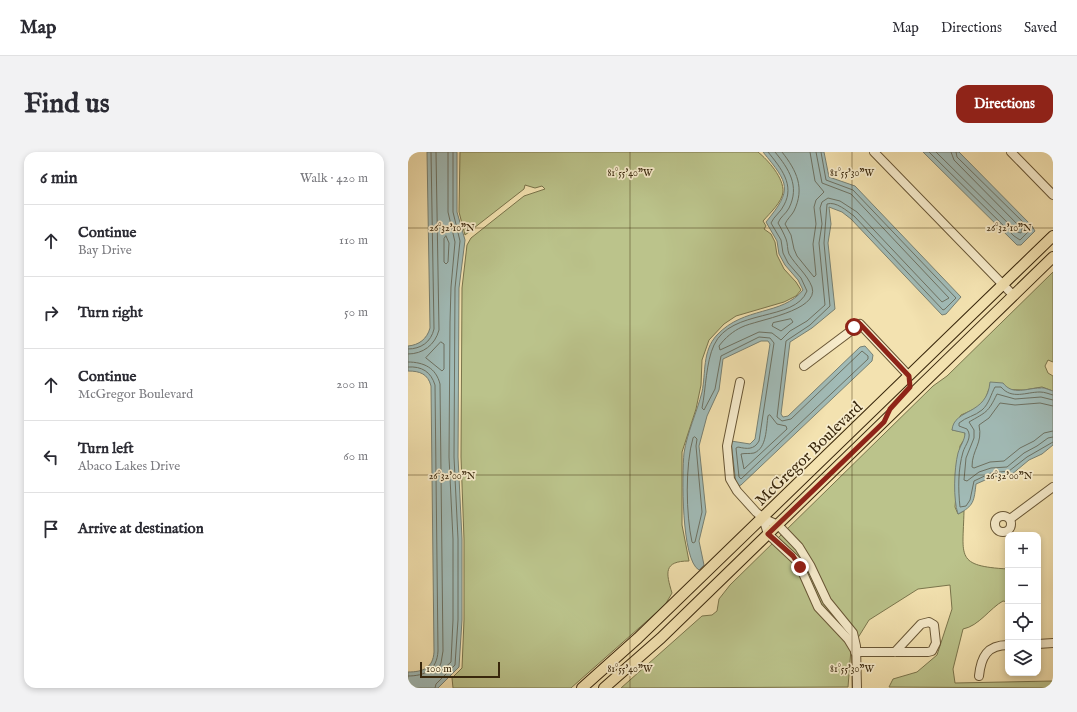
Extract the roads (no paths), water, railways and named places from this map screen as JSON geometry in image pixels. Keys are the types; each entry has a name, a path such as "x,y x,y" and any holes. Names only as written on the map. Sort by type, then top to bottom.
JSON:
{"main road":[{"name":"McGregor Boulevard","path":"582,688 638,638 1053,236"},
{"path":"1044,266 1047,256 1053,250"},
{"name":"McGregor Boulevard","path":"604,688 661,638 1053,257"},
{"path":"884,422 890,409 910,387 909,376"}],"street":[{"path":"874,152 1014,296"},
{"path":"1011,152 1053,195"},
{"path":"804,366 860,324 909,376"},
{"path":"740,382 727,446 728,470 732,484 736,491 763,518 778,525 802,551 827,601 853,633 857,688"},
{"path":"1010,519 1053,487"},
{"path":"763,518 768,534 798,562 814,600 823,613 848,639 855,652"},
{"path":"855,652 895,652 932,651 936,642 934,625 929,622 920,624 895,652"},
{"path":"1041,644 1053,643"},
{"path":"978,676 980,664 985,653 996,646 1005,645"}],"water":[{"path":"427,152 457,152 457,212 465,240 459,288 458,457 462,539 462,620 459,667 438,688 408,688 408,672 423,670 426,668 432,662 434,652 431,386 426,376 423,374 408,371 408,346 422,341 430,328"},
{"path":"763,152 824,152 829,177 855,186 961,297 946,314 942,315 851,219 842,212 829,207 831,224 828,243 835,309 812,328 790,342 781,414 783,417 788,416 860,347 865,346 873,355 872,361 741,485 738,486 736,484 731,441 750,444 755,439 770,344 768,341 761,341 723,359 719,390 707,416 699,446 706,512 699,541 704,565 699,570 693,563 686,534 683,497 683,464 687,438 702,392 705,362 709,348 717,335 739,319 784,304 803,290 798,280 785,265 779,254 777,241 766,222 781,202 784,194 784,187 778,172"},
{"path":"923,152 959,152 1032,226 1035,231 1021,245 1017,245"},
{"path":"990,382 1003,383 1007,387 1016,390 1045,388 1053,391 1053,445 1042,454 1029,460 1011,475 992,477 976,484 974,499 967,508 958,514 955,492 956,467 958,453 965,433 952,430 954,423 958,418 983,401 988,393"}]}
